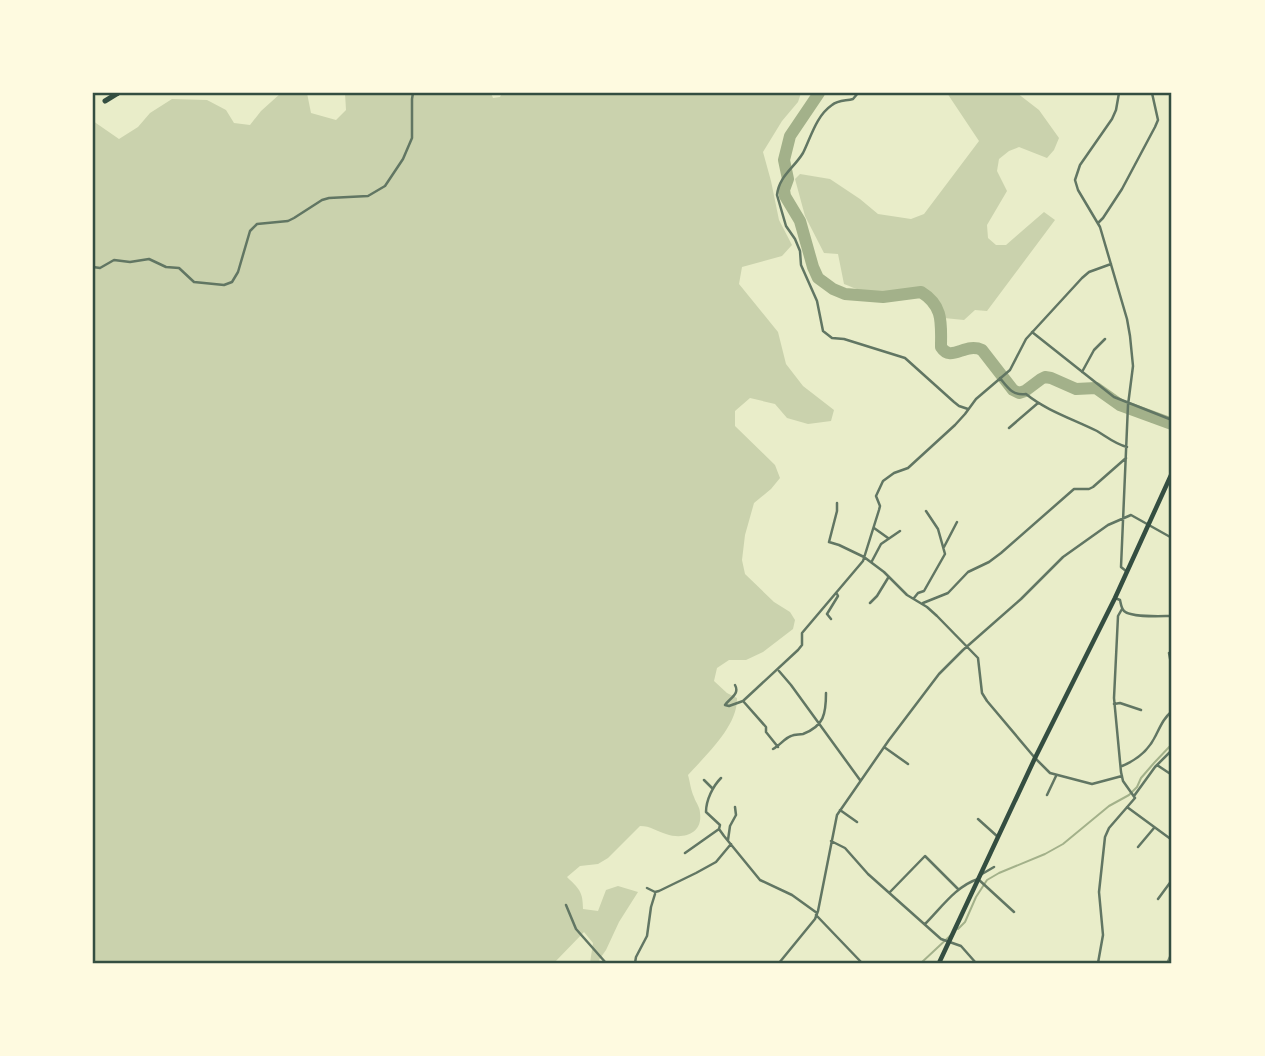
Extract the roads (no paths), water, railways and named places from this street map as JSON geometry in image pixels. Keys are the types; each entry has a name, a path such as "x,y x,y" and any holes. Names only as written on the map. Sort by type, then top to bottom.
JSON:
{"highway":[{"path":"105,102 118,93"},
{"path":"939,963 1035,758 1115,598 1172,473"}],"street":[{"path":"93,267 100,268 114,260 130,262 149,259 166,267 179,268 194,282 228,284 238,272 250,231 257,223 288,220 322,200 368,196 385,186 403,159 412,138 413,93"},
{"path":"858,93 853,99 837,102 828,108 777,191 786,226 798,246 803,272 817,302 821,327 832,338 845,339 905,358 959,407 968,408"},
{"path":"1119,93 1112,119 1082,161 1076,176 1077,187 1098,223 1107,246 1130,336 1132,379 1128,404 1121,566 1127,572"},
{"path":"1098,223 1122,189 1158,120 1152,93"},
{"path":"735,685 736,694 725,705 743,701 798,650 802,645 802,634 863,561 880,506 876,496 883,481 908,468 955,425 976,399 1010,370 1026,339 1082,278 1096,268 1111,264"},
{"path":"1032,332 1114,397 1172,420"},
{"path":"1082,372 1094,350 1105,339"},
{"path":"1000,378 1012,392 1026,394 1050,410 1127,447"},
{"path":"1009,428 1039,403"},
{"path":"922,604 948,593 968,572 1001,553 1074,489 1093,487 1126,458"},
{"path":"836,503 837,511 829,542 839,544 872,563 907,595 937,616 978,658 982,693 1046,770 1092,784 1122,776"},
{"path":"914,598 924,591 945,554 938,529 926,511"},
{"path":"779,963 817,914 840,810 939,674 1063,557 1108,525 1131,516 1172,538"},
{"path":"943,548 957,522"},
{"path":"874,528 888,538"},
{"path":"872,563 881,544 900,531"},
{"path":"870,603 889,577"},
{"path":"831,619 827,614 838,596 837,593"},
{"path":"1115,598 1120,600 1122,609 1127,613 1172,616"},
{"path":"1122,609 1118,617 1114,704 1123,781 1134,796"},
{"path":"1172,654 1169,653 1172,669"},
{"path":"778,670 860,780"},
{"path":"773,749 790,736 805,733 823,720 826,693"},
{"path":"743,701 766,727 766,732 778,747"},
{"path":"1114,704 1141,709"},
{"path":"1120,766 1147,750 1164,718 1172,711"},
{"path":"884,747 908,764"},
{"path":"1098,963 1104,935 1099,892 1105,837 1157,765 1172,750"},
{"path":"1157,765 1172,775"},
{"path":"1048,795 1056,775"},
{"path":"721,778 712,789 706,809 720,825 719,829 760,880 792,895 817,914 862,963"},
{"path":"704,780 712,789"},
{"path":"728,840 730,826 736,815 735,807"},
{"path":"1127,807 1172,840"},
{"path":"840,810 857,822"},
{"path":"978,819 998,837"},
{"path":"1138,847 1154,827"},
{"path":"685,853 719,829"},
{"path":"831,841 845,848 868,874 941,939 961,946 976,963"},
{"path":"647,888 655,892 679,882 716,862 731,844"},
{"path":"890,893 925,856 958,889"},
{"path":"924,924 958,889 995,867"},
{"path":"979,877 1014,912"},
{"path":"1158,899 1172,880"},
{"path":"635,963 647,936 655,892"},
{"path":"566,905 576,929 606,963"}],"waterway":[{"path":"819,93 790,136 784,160 788,179 785,196 800,221 818,278 845,294 883,297 921,292 934,303 940,316 941,347 949,353 970,348 982,350 1013,390 1019,393 1045,377 1051,378 1076,389 1096,388 1120,405 1172,424"},
{"path":"958,929 965,922 987,880 1063,844 1109,806 1129,795 1172,744"},
{"path":"921,963 951,935"}],"railway":[{"path":"1167,963 1172,952"}]}
